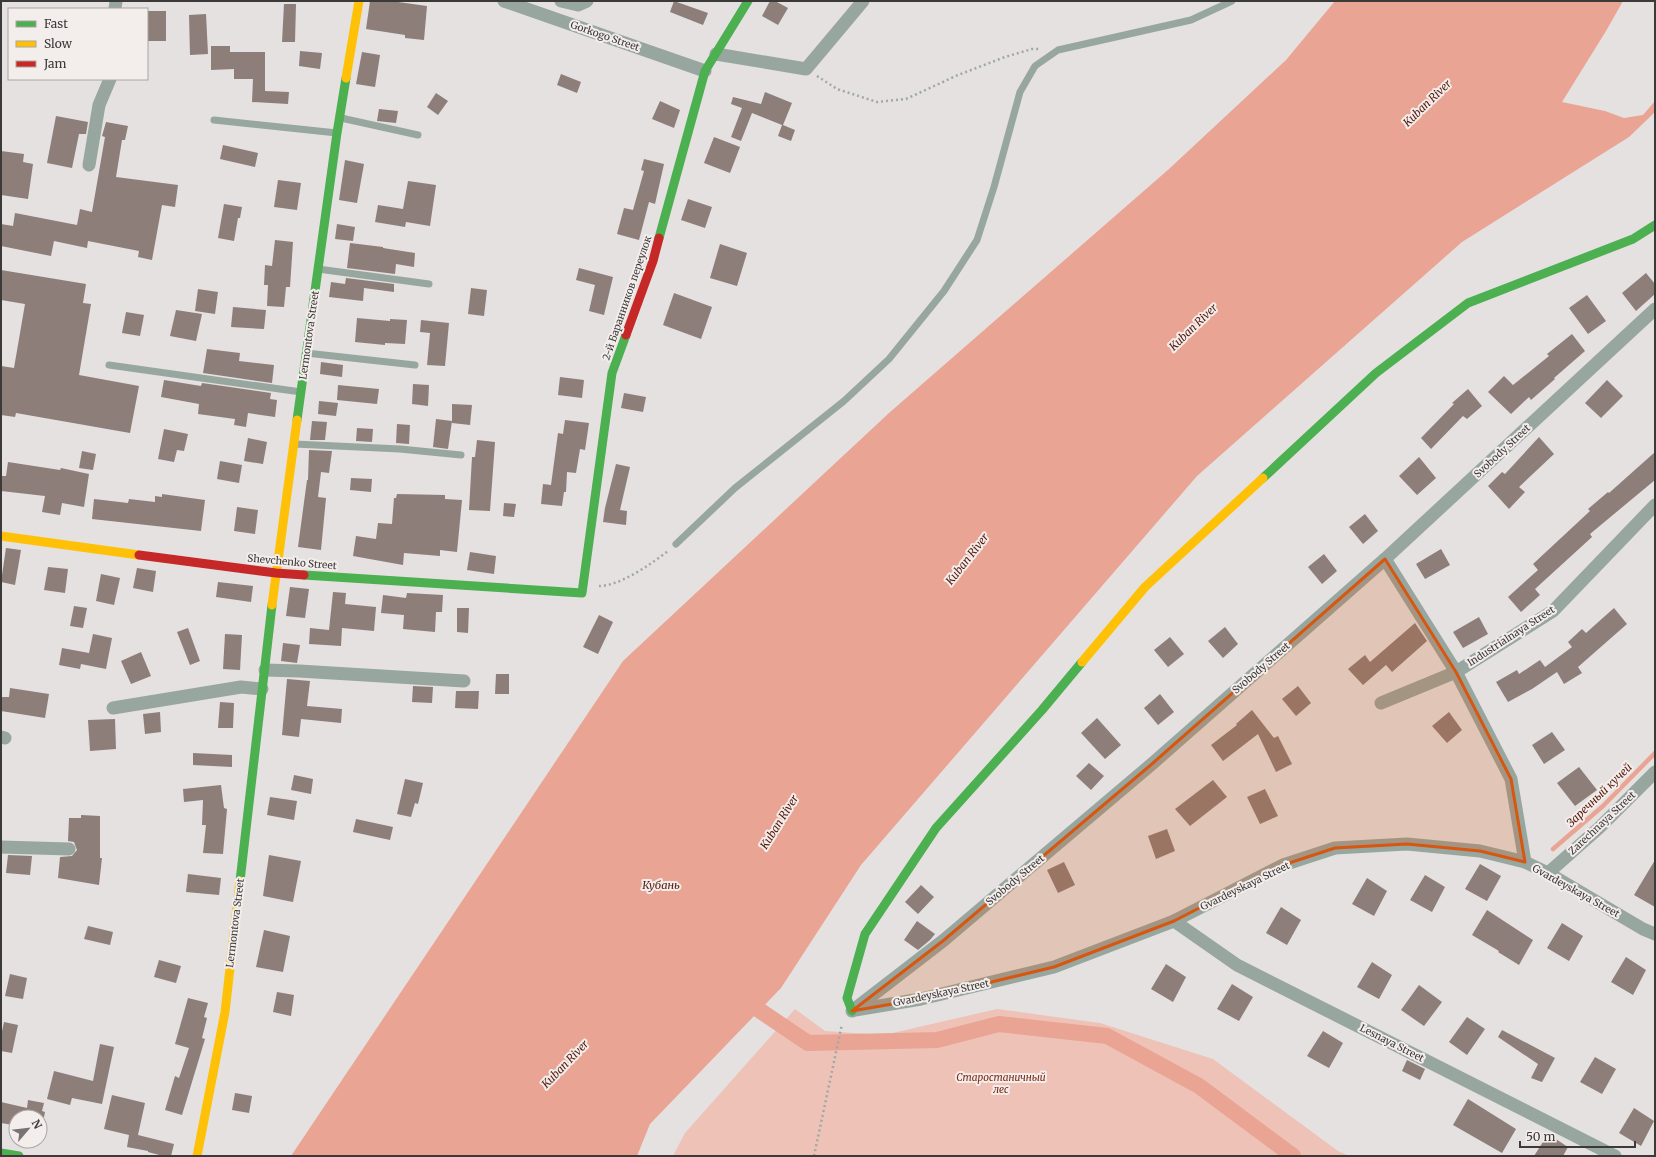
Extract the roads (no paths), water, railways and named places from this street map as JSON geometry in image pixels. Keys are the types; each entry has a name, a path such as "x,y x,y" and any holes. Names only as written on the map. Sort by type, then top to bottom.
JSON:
{"street":[{"name":"Lermontova Street","path":"197,1156 224,1012 276,573 336,133 359,1"},
{"name":"Gorkogo Street","path":"504,1 705,71"},
{"name":"Gorkogo Street","path":"561,1 578,5 587,1"},
{"name":"2-й Баранников переулок","path":"583,589 612,373 653,261 705,71 748,1"},
{"path":"716,54 806,69 863,1"},
{"path":"89,165 99,105 110,80"},
{"path":"852,1011 847,998 864,934 936,828 1042,710 1145,587 1376,373 1468,303 1633,239 1655,224"},
{"name":"Svobody Street","path":"852,1011 944,940 1153,763 1385,559 1655,309"},
{"name":"Industrialnaya Street","path":"1381,703 1456,672 1553,611 1655,505"},
{"name":"Shevchenko Street","path":"1,536 276,573 583,589"},
{"path":"1385,559 1456,672 1510,779 1525,862"},
{"path":"264,670 306,671 464,681"},
{"path":"113,708 241,687 262,689"},
{"name":"Zarechnaya Street","path":"1548,873 1599,828 1655,772"},
{"name":"Gvardeyskaya Street","path":"852,1011 921,1000 1054,967 1174,921 1283,865 1335,848 1407,844 1480,851 1525,862 1548,873 1643,929 1655,934"},
{"path":"1,847 69,849"},
{"name":"Lesnaya Street","path":"1174,921 1237,965 1615,1156"},
{"path":"1,1153 19,1156"}],"lane":[{"path":"676,544 735,488 844,401 889,359 944,291 977,240 994,187 1020,92 1035,66 1058,50 1191,20 1232,1"},
{"path":"339,118 418,135"},
{"path":"214,120 336,133"},
{"path":"318,270 429,284"},
{"path":"306,354 415,365"},
{"path":"109,365 301,392"},
{"path":"294,444 400,449 461,455"}],"water":[{"name":"Кубань","path":"1335,1 1623,1 1562,102 1605,111 1624,118 1643,115 1655,101 1655,112 1629,137 1462,242 1197,476 861,865 781,988 650,1124 637,1156 291,1156 623,661 889,413 1169,169 1286,60"}],"waterway":[{"name":"Заречный кучей","path":"1553,849 1603,806 1655,753"},
{"path":"759,1010 808,1043 937,1040 999,1024 1107,1036 1199,1086 1293,1156"}],"water label":[{"name":"Kuban River","path":"1427,103"},
{"name":"Kuban River","path":"1193,327"},
{"name":"Kuban River","path":"967,559"},
{"name":"Kuban River","path":"779,822"},
{"name":"Kuban River","path":"565,1064"}],"park label":[{"name":"Старостаничный лес","path":"1001,1082"}]}
